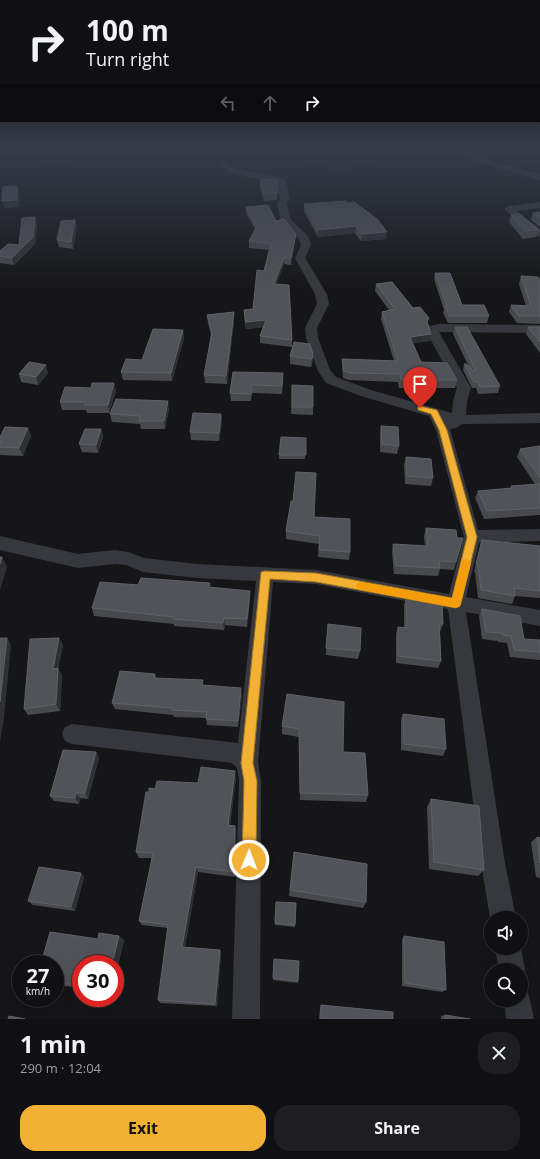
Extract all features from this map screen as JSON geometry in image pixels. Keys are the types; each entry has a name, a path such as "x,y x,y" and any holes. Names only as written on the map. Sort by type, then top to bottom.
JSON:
{"street":[{"path":"285,197 282,204 286,221 304,238 306,245 300,258 321,294 323,304 311,328 312,338 324,371 331,380 366,394 434,412 451,425 540,418"},
{"path":"540,205 510,209 540,234"},
{"path":"502,911 493,863 456,603 472,537 451,425 464,388 434,335 433,329 540,329"},
{"path":"434,412 451,425"},
{"path":"472,537 540,535"},
{"path":"0,543 78,560 115,557 128,559 143,565 197,571 316,578 540,618"},
{"path":"246,1019 250,781 247,763 265,575"},
{"path":"72,734 238,753 247,763"},
{"path":"518,1007 520,1019"}],"building":[{"path":"2,197 17,197 17,200 2,201"},
{"path":"345,201 348,203 354,202 377,219 387,232 362,234 356,226 318,230 304,204"},
{"path":"268,205 276,221 284,219 296,234 291,258 284,258 274,284 289,285 292,340 260,336 266,320 246,322 244,310 253,309 257,270 264,271 271,244 249,241 257,226 246,207"},
{"path":"540,212 540,219 533,213"},
{"path":"519,214 539,230 525,231 511,215"},
{"path":"35,217 33,237 12,258 0,256 0,251 8,244 19,245 22,218"},
{"path":"75,220 71,242 57,240 61,221"},
{"path":"435,273 450,273 462,305 484,305 489,316 449,316"},
{"path":"521,276 538,277 540,280 540,316 519,316 511,305 531,306"},
{"path":"392,282 413,308 420,307 429,318 427,322 431,334 410,337 421,362 447,363 457,380 401,380 400,374 350,373 344,371 342,359 398,361 382,312 395,309 376,284"},
{"path":"234,312 226,376 204,375 212,332 207,315"},
{"path":"455,327 467,327 500,386 480,387 478,382 474,382 464,364 466,364 473,371 475,370"},
{"path":"528,327 540,327 540,342"},
{"path":"153,329 183,330 171,373 121,372 126,359 142,360"},
{"path":"294,342 310,344 313,354 312,359 290,356"},
{"path":"29,362 46,365 36,377 19,374"},
{"path":"233,372 283,373 282,386 251,385 251,394 230,393"},
{"path":"92,383 114,383 108,405 85,405 86,402 60,402 65,387 91,388"},
{"path":"292,385 313,386 313,407 292,407"},
{"path":"116,399 168,401 164,421 139,421 140,416 110,414"},
{"path":"193,413 221,414 219,433 190,432"},
{"path":"381,426 398,427 399,446 382,444"},
{"path":"5,427 28,428 19,448 0,447 0,437"},
{"path":"85,429 101,429 96,445 79,444"},
{"path":"281,437 306,438 306,455 279,455"},
{"path":"540,446 540,478 520,449"},
{"path":"406,457 431,459 433,478 407,476"},
{"path":"296,472 316,473 314,517 350,519 350,552 319,550 320,536 286,531 291,501 293,501"},
{"path":"540,484 540,508 487,511 478,491 512,488 511,486"},
{"path":"426,528 456,530 457,538 463,538 456,562 439,561 440,568 396,566 393,544 428,546"},
{"path":"482,540 540,546 540,591 514,588 515,596 481,590 478,565 476,564"},
{"path":"141,578 210,583 209,587 250,591 247,619 224,618 223,623 173,619 173,617 92,608 100,582 138,585"},
{"path":"406,597 420,599 420,597 442,601 443,624 439,624 441,661 398,656 398,627 407,628"},
{"path":"482,609 520,616 524,639 540,640 540,652 514,650 511,636 502,635 502,633 486,632"},
{"path":"328,624 361,628 360,651 326,648"},
{"path":"0,638 7,638 0,702"},
{"path":"59,638 53,669 58,668 56,704 24,709 30,639"},
{"path":"120,671 155,674 154,678 203,680 202,685 241,688 238,721 206,719 207,712 172,710 172,708 112,703"},
{"path":"287,694 344,702 343,752 365,753 368,795 300,793 299,729 282,726"},
{"path":"403,714 444,719 446,749 404,744"},
{"path":"63,750 96,752 85,793 76,793 75,798 50,796"},
{"path":"201,767 235,771 228,825 235,826 234,872 196,867 182,947 220,950 215,1004 158,1000 168,925 139,921 153,853 136,852 146,792 149,792 149,788 155,789 157,781 198,783"},
{"path":"431,799 479,806 484,870 434,862"},
{"path":"537,837 540,838 540,863"},
{"path":"294,852 367,864 366,902 290,890"},
{"path":"39,867 81,873 71,907 28,901"},
{"path":"276,902 296,903 295,925 275,923"},
{"path":"50,932 98,939 99,933 119,936 114,955 72,955 72,985 64,983 64,955 44,955"},
{"path":"404,936 444,942 446,990 405,983"},
{"path":"274,959 299,961 298,981 273,978"},
{"path":"321,1005 393,1012 393,1019 321,1019"},
{"path":"445,1015 470,1019 445,1019"},
{"path":"9,1016 25,1019 8,1019"}],"slow traffic":[{"path":"361,586 456,603 466,563"}],"route":[{"path":"249,860 250,781 247,763 265,575 316,578 456,603 472,537 443,430 434,412 420,408"}]}
